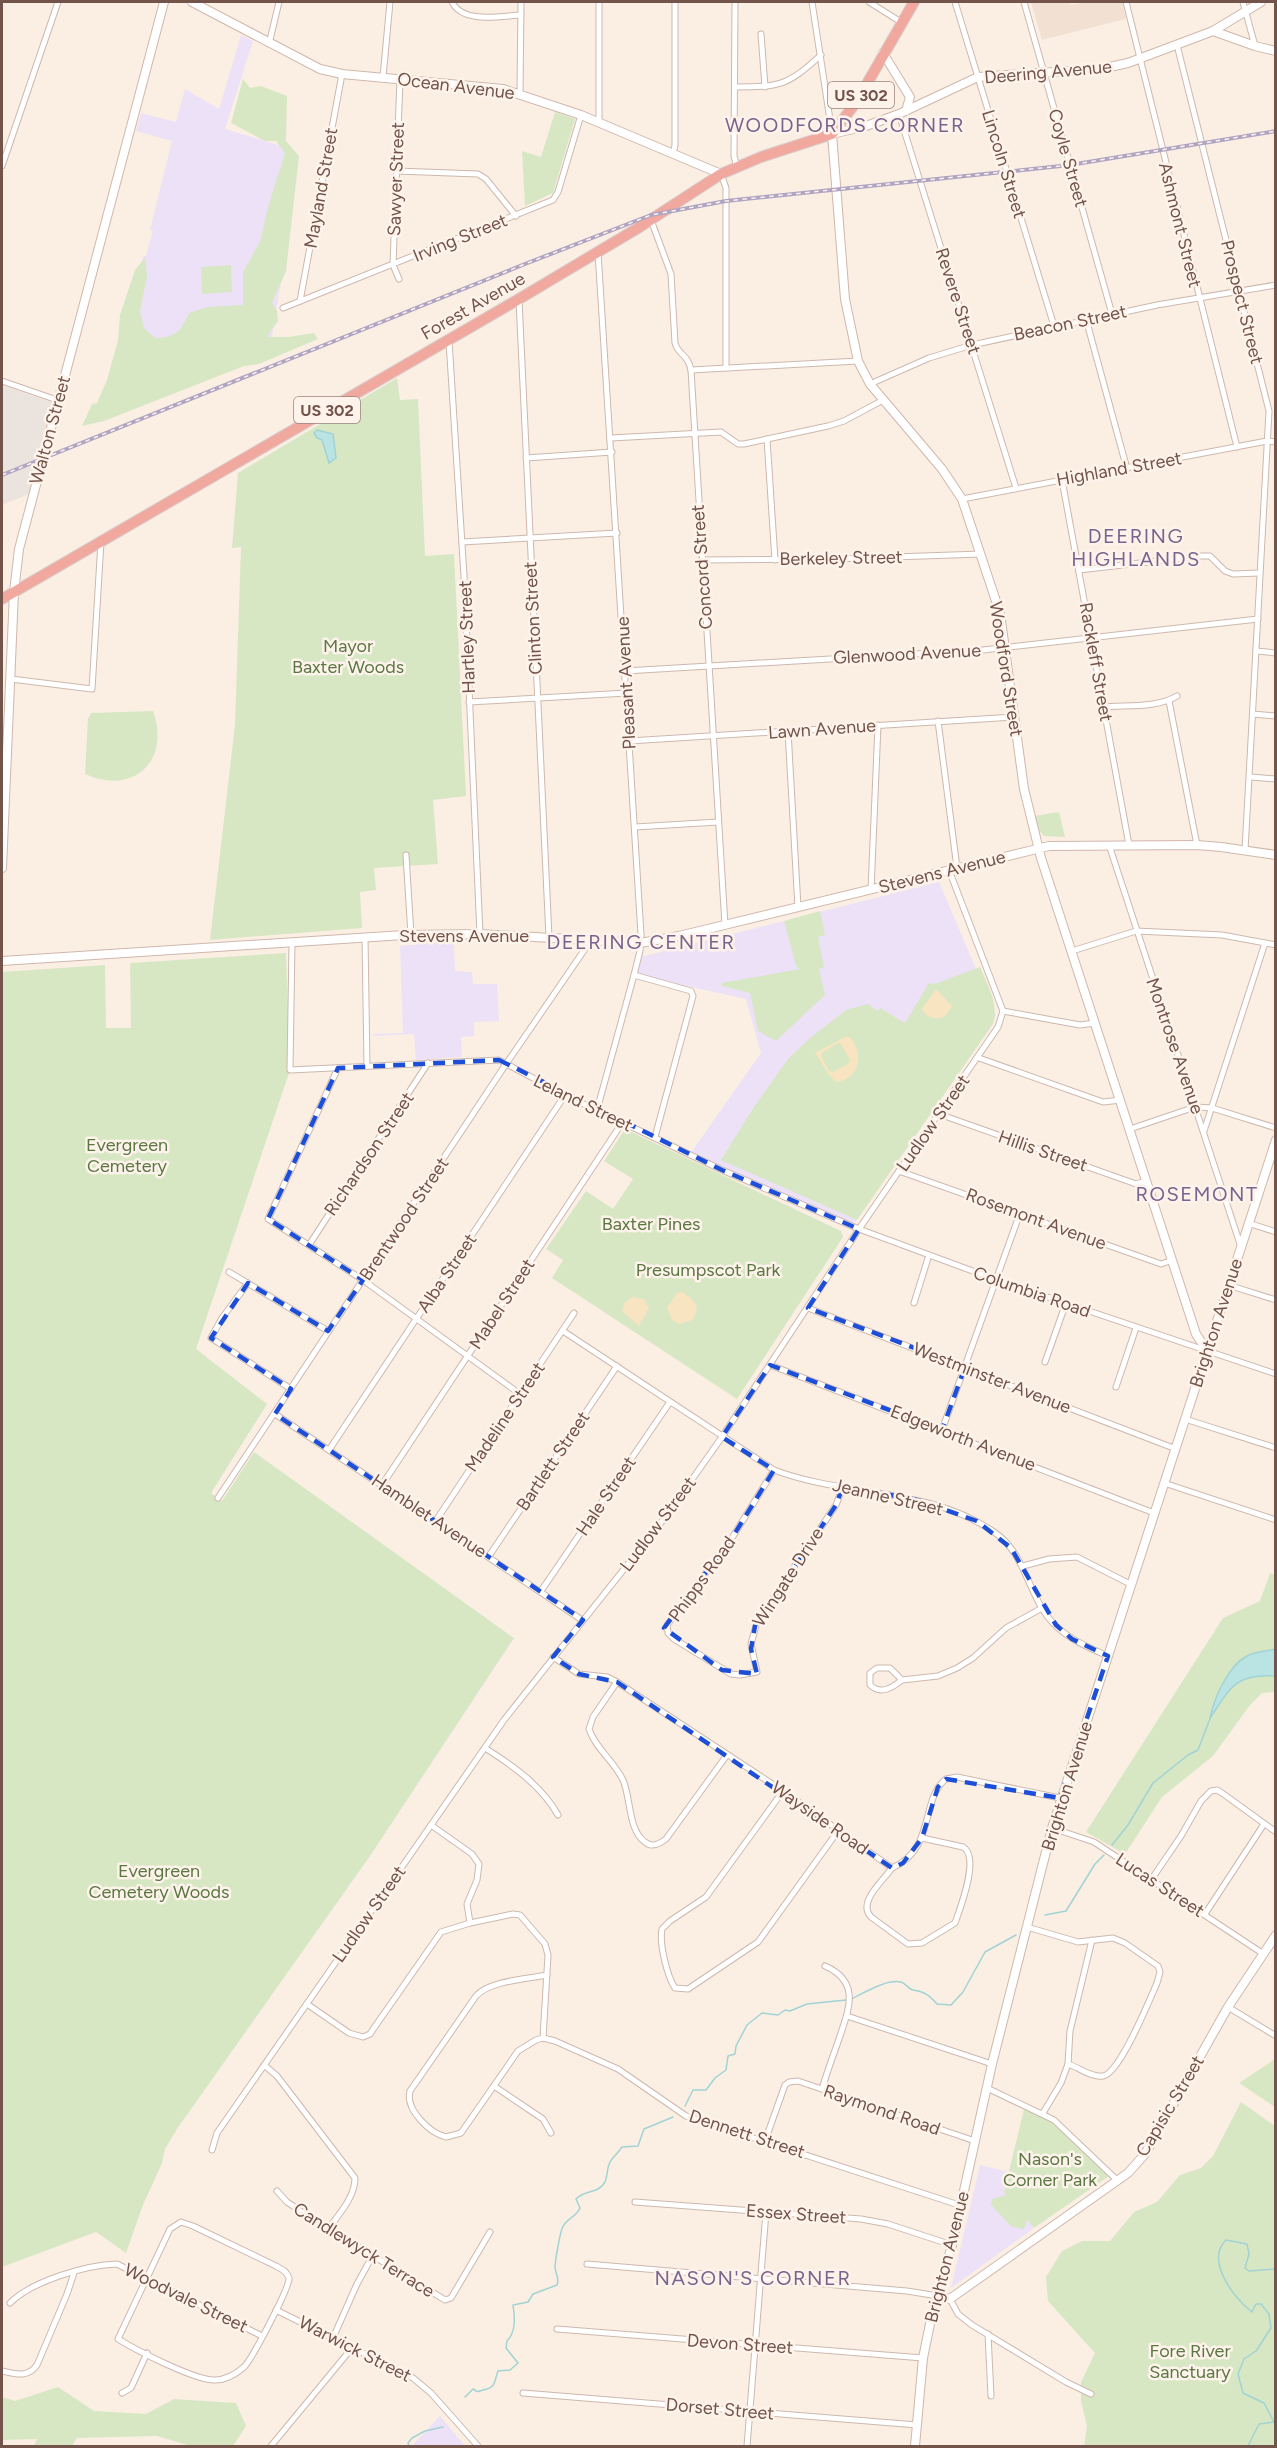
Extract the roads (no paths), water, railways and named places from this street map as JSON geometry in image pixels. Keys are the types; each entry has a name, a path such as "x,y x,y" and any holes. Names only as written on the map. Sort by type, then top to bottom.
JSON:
{"highway":[{"name":"US 302","path":"832,134 857,101 914,2"},
{"name":"Forest Avenue","path":"2,599 519,299 651,220 721,174 832,134"}],"main road":[{"name":"Walton Street","path":"2,868 4,745 11,679 14,592 19,549 164,2"},
{"name":"Ocean Avenue","path":"192,2 203,4 269,44 320,69 342,74 494,87 520,93 599,122 721,174"},
{"name":"Deering Avenue","path":"832,134 866,126 902,112 978,77 1115,67 1213,31 1261,2"},
{"path":"1213,31 1275,51"},
{"path":"883,53 910,97 920,100 931,98"},
{"path":"902,112 910,97"},
{"name":"Woodford Street","path":"832,134 844,284 858,362 870,384 942,469 962,499 1000,613 1024,789 1038,849 1196,1334 1207,1351"},
{"name":"Stevens Avenue","path":"2,961 411,935 480,934 640,943 1062,845 1197,845 1275,855"},
{"name":"Brighton Avenue","path":"915,2446 923,2358 962,2205 992,2064 1060,1798 1132,1585 1248,1223 1272,1160 1275,1140"},
{"name":"Capisic Street","path":"950,2299 1128,2173 1152,2145 1228,2007 1275,1935"},
{"path":"938,2296 950,2299"}],"street":[{"path":"2,166 58,2"},
{"path":"269,44 279,2"},
{"path":"383,77 390,2"},
{"path":"452,2 463,14 521,15"},
{"path":"520,93 521,2"},
{"path":"599,2 599,122"},
{"path":"673,154 675,145 675,2"},
{"path":"735,2 735,159 737,167"},
{"name":"Woodford Street","path":"812,2 832,134"},
{"path":"869,2 901,22"},
{"name":"Lincoln Street","path":"955,2 1054,326"},
{"name":"Coyle Street","path":"1024,2 1112,314"},
{"name":"Ashmont Street","path":"1126,2 1237,447"},
{"path":"1244,2 1254,46"},
{"path":"761,34 765,87"},
{"name":"Prospect Street","path":"1178,45 1268,403 1251,777 1245,850"},
{"path":"735,87 775,86 793,79 821,55"},
{"name":"Mayland Street","path":"300,301 342,74"},
{"name":"Sawyer Street","path":"399,279 393,265 400,79"},
{"name":"Revere Street","path":"902,112 1016,488"},
{"name":"Irving Street","path":"283,308 516,216 556,197 581,115"},
{"path":"396,171 481,175 516,216"},
{"path":"721,174 726,187 726,368"},
{"path":"651,220 671,274 676,348 688,358 691,370 858,362"},
{"name":"Pleasant Avenue","path":"597,252 627,693 640,943 634,975 597,1110"},
{"name":"Beacon Street","path":"870,384 929,358 972,345 1086,319 1198,297 1275,285"},
{"name":"Clinton Street","path":"519,299 549,937"},
{"path":"1086,319 1127,468"},
{"name":"Hartley Street","path":"449,339 462,542 480,934"},
{"name":"Concord Street","path":"691,370 725,925"},
{"path":"2,381 57,400"},
{"path":"611,438 721,432 738,444 844,421 883,400"},
{"path":"767,439 775,560"},
{"name":"Highland Street","path":"962,499 1267,441 1275,442"},
{"path":"526,458 612,452"},
{"name":"Rackleff Street","path":"1062,480 1130,845"},
{"path":"462,542 617,533"},
{"path":"11,679 92,689 101,542"},
{"name":"Berkeley Street","path":"701,560 981,554"},
{"path":"1079,570 1210,556 1225,572 1259,573"},
{"name":"Glenwood Avenue","path":"625,671 1005,647 1258,619"},
{"path":"1256,651 1275,653"},
{"path":"469,702 627,693"},
{"path":"1104,707 1169,700 1177,696"},
{"path":"1169,700 1197,845"},
{"path":"1253,714 1275,716"},
{"name":"Lawn Avenue","path":"629,741 1014,717"},
{"path":"938,721 953,869 1003,1011 1080,1025 1095,1023"},
{"path":"871,890 878,725"},
{"path":"788,731 798,907"},
{"path":"1251,777 1275,779"},
{"path":"635,827 718,822"},
{"name":"Montrose Avenue","path":"1109,845 1241,1247"},
{"path":"406,855 411,935"},
{"path":"1072,951 1136,931 1202,933 1275,945"},
{"path":"365,938 367,1065"},
{"name":"Brentwood Street","path":"218,1498 585,949 586,939"},
{"name":"Leland Street","path":"292,943 290,1070 499,1060 565,1095 722,1170 859,1229"},
{"path":"1204,1131 1265,943"},
{"path":"634,975 691,991 693,996 655,1137"},
{"name":"Ludlow Street","path":"212,2150 217,2133 485,1748 553,1657 667,1515 722,1437 859,1229 979,1058 998,1027 1003,1011"},
{"path":"979,1058 1103,1102 1120,1100"},
{"name":"Richardson Street","path":"309,1245 428,1063"},
{"path":"338,1068 268,1215 270,1222 363,1280 520,1394"},
{"name":"Alba Street","path":"329,1450 565,1095"},
{"path":"1130,1129 1195,1107 1212,1108 1275,1128"},
{"name":"Hillis Street","path":"939,1114 1136,1184 1146,1181"},
{"name":"Mabel Street","path":"382,1485 622,1123"},
{"name":"Rosemont Avenue","path":"899,1171 1161,1264 1173,1260"},
{"path":"942,1430 1020,1214"},
{"path":"1248,1223 1275,1232"},
{"name":"Columbia Road","path":"859,1229 997,1280 1275,1374"},
{"path":"914,1303 929,1256"},
{"path":"229,1272 328,1331"},
{"path":"248,1283 222,1318 211,1338 291,1389"},
{"path":"1228,1285 1275,1300"},
{"path":"1045,1362 1066,1303"},
{"name":"Westminster Avenue","path":"808,1308 1176,1449"},
{"name":"Madeline Street","path":"435,1522 574,1313"},
{"path":"1116,1387 1136,1328"},
{"name":"Jeanne Street","path":"563,1331 774,1470 798,1478 923,1501 977,1521 1007,1542 1023,1566 1042,1608 1056,1625 1072,1639 1108,1656"},
{"name":"Edgeworth Avenue","path":"770,1365 1154,1513"},
{"name":"Bartlett Street","path":"489,1557 617,1366"},
{"name":"Hale Street","path":"541,1591 670,1402"},
{"name":"Hamblet Avenue","path":"275,1414 582,1620"},
{"path":"1185,1419 1275,1449"},
{"name":"Phipps Road","path":"757,1672 740,1675 722,1670 674,1639 668,1633 667,1625 732,1538 774,1470"},
{"path":"1164,1483 1275,1520"},
{"name":"Wingate Drive","path":"757,1672 751,1648 752,1634 757,1622 829,1515 843,1486"},
{"path":"1023,1566 1049,1559 1077,1557 1132,1585"},
{"path":"902,1680 890,1668 877,1668 870,1673 872,1689 890,1689 902,1680 938,1676 973,1658 1006,1628 1042,1608"},
{"name":"Wayside Road","path":"553,1657 579,1674 607,1677 617,1682 783,1791 892,1868"},
{"path":"617,1682 593,1717 588,1729 593,1740 622,1779 636,1828 640,1837 648,1845 654,1845 666,1839 727,1755"},
{"path":"485,1748 534,1786 550,1801 558,1815"},
{"path":"922,1838 963,1847 971,1856 970,1868 955,1923 922,1942 908,1944 870,1917 866,1908 867,1903 892,1868 903,1863 922,1838 938,1787 945,1779 957,1777 1060,1798"},
{"path":"1151,1880 1202,1801 1211,1791 1217,1790 1222,1793 1275,1832"},
{"path":"783,1791 706,1897 662,1929 662,1945 675,1988 688,1989 758,1942 838,1831"},
{"path":"1204,1914 1264,1824"},
{"path":"431,1826 472,1854 479,1864 477,1880 467,1904 470,1923"},
{"name":"Lucas Street","path":"1052,1828 1094,1842 1262,1953"},
{"path":"308,2004 355,2036 363,2037 370,2034 437,1936 447,1929 470,1923 513,1914 520,1915 545,1944 548,1955 547,1976 543,2038 528,2043 518,2051 465,2127 454,2136 446,2138 434,2132 409,2103 410,2091 480,1991 494,1985 547,1976"},
{"path":"1027,1927 1078,1942 1113,1938 1125,1943 1158,1966 1159,1978 1122,2058 1112,2072 1099,2077 1068,2064"},
{"path":"1043,2113 1061,2083 1068,2064 1070,2031 1092,1940"},
{"path":"822,2089 850,2006 849,1991 842,1978 834,1970 825,1966"},
{"path":"1228,2007 1275,2036"},
{"path":"847,2016 992,2064"},
{"name":"Dennett Street","path":"543,2038 572,2048 618,2069 686,2116 962,2205"},
{"path":"264,2065 285,2086 355,2178 354,2188 347,2202 329,2228"},
{"name":"Raymond Road","path":"765,2141 782,2092 789,2082 798,2082 822,2089 975,2141"},
{"path":"494,2086 543,2119 551,2133"},
{"path":"987,2088 1043,2113 1068,2131 1117,2180"},
{"name":"Candlewyck Terrace","path":"277,2191 287,2202 445,2300 451,2298 490,2232"},
{"name":"Essex Street","path":"635,2202 874,2221 952,2245"},
{"path":"747,2446 766,2212"},
{"path":"181,2222 188,2223 286,2272 289,2277 288,2287 276,2310 253,2355 242,2369 230,2377 217,2380 197,2377 118,2339 170,2229 181,2222"},
{"path":"333,2338 357,2284 373,2255"},
{"name":"Woodvale Street","path":"10,2303 24,2290 74,2273 103,2265 117,2264 262,2336"},
{"path":"587,2264 907,2290 938,2296"},
{"path":"2,2371 28,2373 37,2365 68,2294 74,2273"},
{"path":"950,2299 963,2318 1066,2382 1091,2394"},
{"name":"Warwick Street","path":"276,2310 402,2372 422,2385 478,2446"},
{"name":"Devon Street","path":"557,2330 923,2358"},
{"path":"988,2334 991,2396"},
{"path":"271,2446 352,2348"},
{"path":"122,2393 131,2388 147,2353"},
{"name":"Dorset Street","path":"524,2393 917,2426"}],"water":[{"path":"317,430 333,434 336,458 329,463 322,440 314,433"},
{"path":"1275,1649 1275,1676 1251,1677 1242,1680 1223,1698 1210,1718 1218,1692 1234,1667 1250,1655"}],"waterway":[{"path":"1112,1845 1128,1825 1153,1783 1188,1755 1198,1750 1211,1716"},
{"path":"1045,1915 1066,1911 1095,1864 1104,1855"},
{"path":"851,1999 875,1987 901,1982 911,1989 926,1994 937,2004 951,2005 963,1992 985,1952 1016,1935"},
{"path":"685,2106 693,2090 706,2090 715,2078 726,2070 728,2056 735,2054 736,2046 747,2025 762,2013 778,2015 785,2010 790,2011 807,2004 846,2000"},
{"path":"465,2397 473,2389 478,2392 490,2388 494,2384 498,2371 510,2370 518,2363 506,2348 513,2329 513,2305 528,2302 533,2294 557,2285 555,2267 560,2236 565,2223 580,2208 576,2199 602,2186 606,2180 610,2162 622,2147 638,2146 644,2129 673,2117"},
{"path":"1248,2446 1259,2424 1274,2422 1264,2403 1243,2393 1238,2374 1244,2359 1256,2351 1271,2328 1269,2314 1261,2304 1256,2304 1252,2312 1230,2289 1220,2268 1220,2248 1226,2240 1247,2244 1249,2254 1245,2268 1249,2271 1276,2269"},
{"path":"409,2446 408,2443 412,2438 425,2431 443,2427"}],"railway":[{"path":"2,475 651,215 726,201 1070,165 1276,131"}],"district":[{"name":"WOODFORDS CORNER","path":"845,125"},
{"name":"DEERING HIGHLANDS","path":"1136,548"},
{"name":"DEERING CENTER","path":"641,942"},
{"name":"ROSEMONT","path":"1197,1194"},
{"name":"NASON'S CORNER","path":"753,2278"}],"park label":[{"name":"Mayor Baxter Woods","path":"348,656"},
{"name":"Evergreen Cemetery","path":"127,1155"},
{"name":"Baxter Pines","path":"651,1224"},
{"name":"Presumpscot Park","path":"708,1270"},
{"name":"Evergreen Cemetery Woods","path":"159,1881"},
{"name":"Nason's Corner Park","path":"1050,2169"},
{"name":"Fore River Sanctuary","path":"1190,2361"}]}
